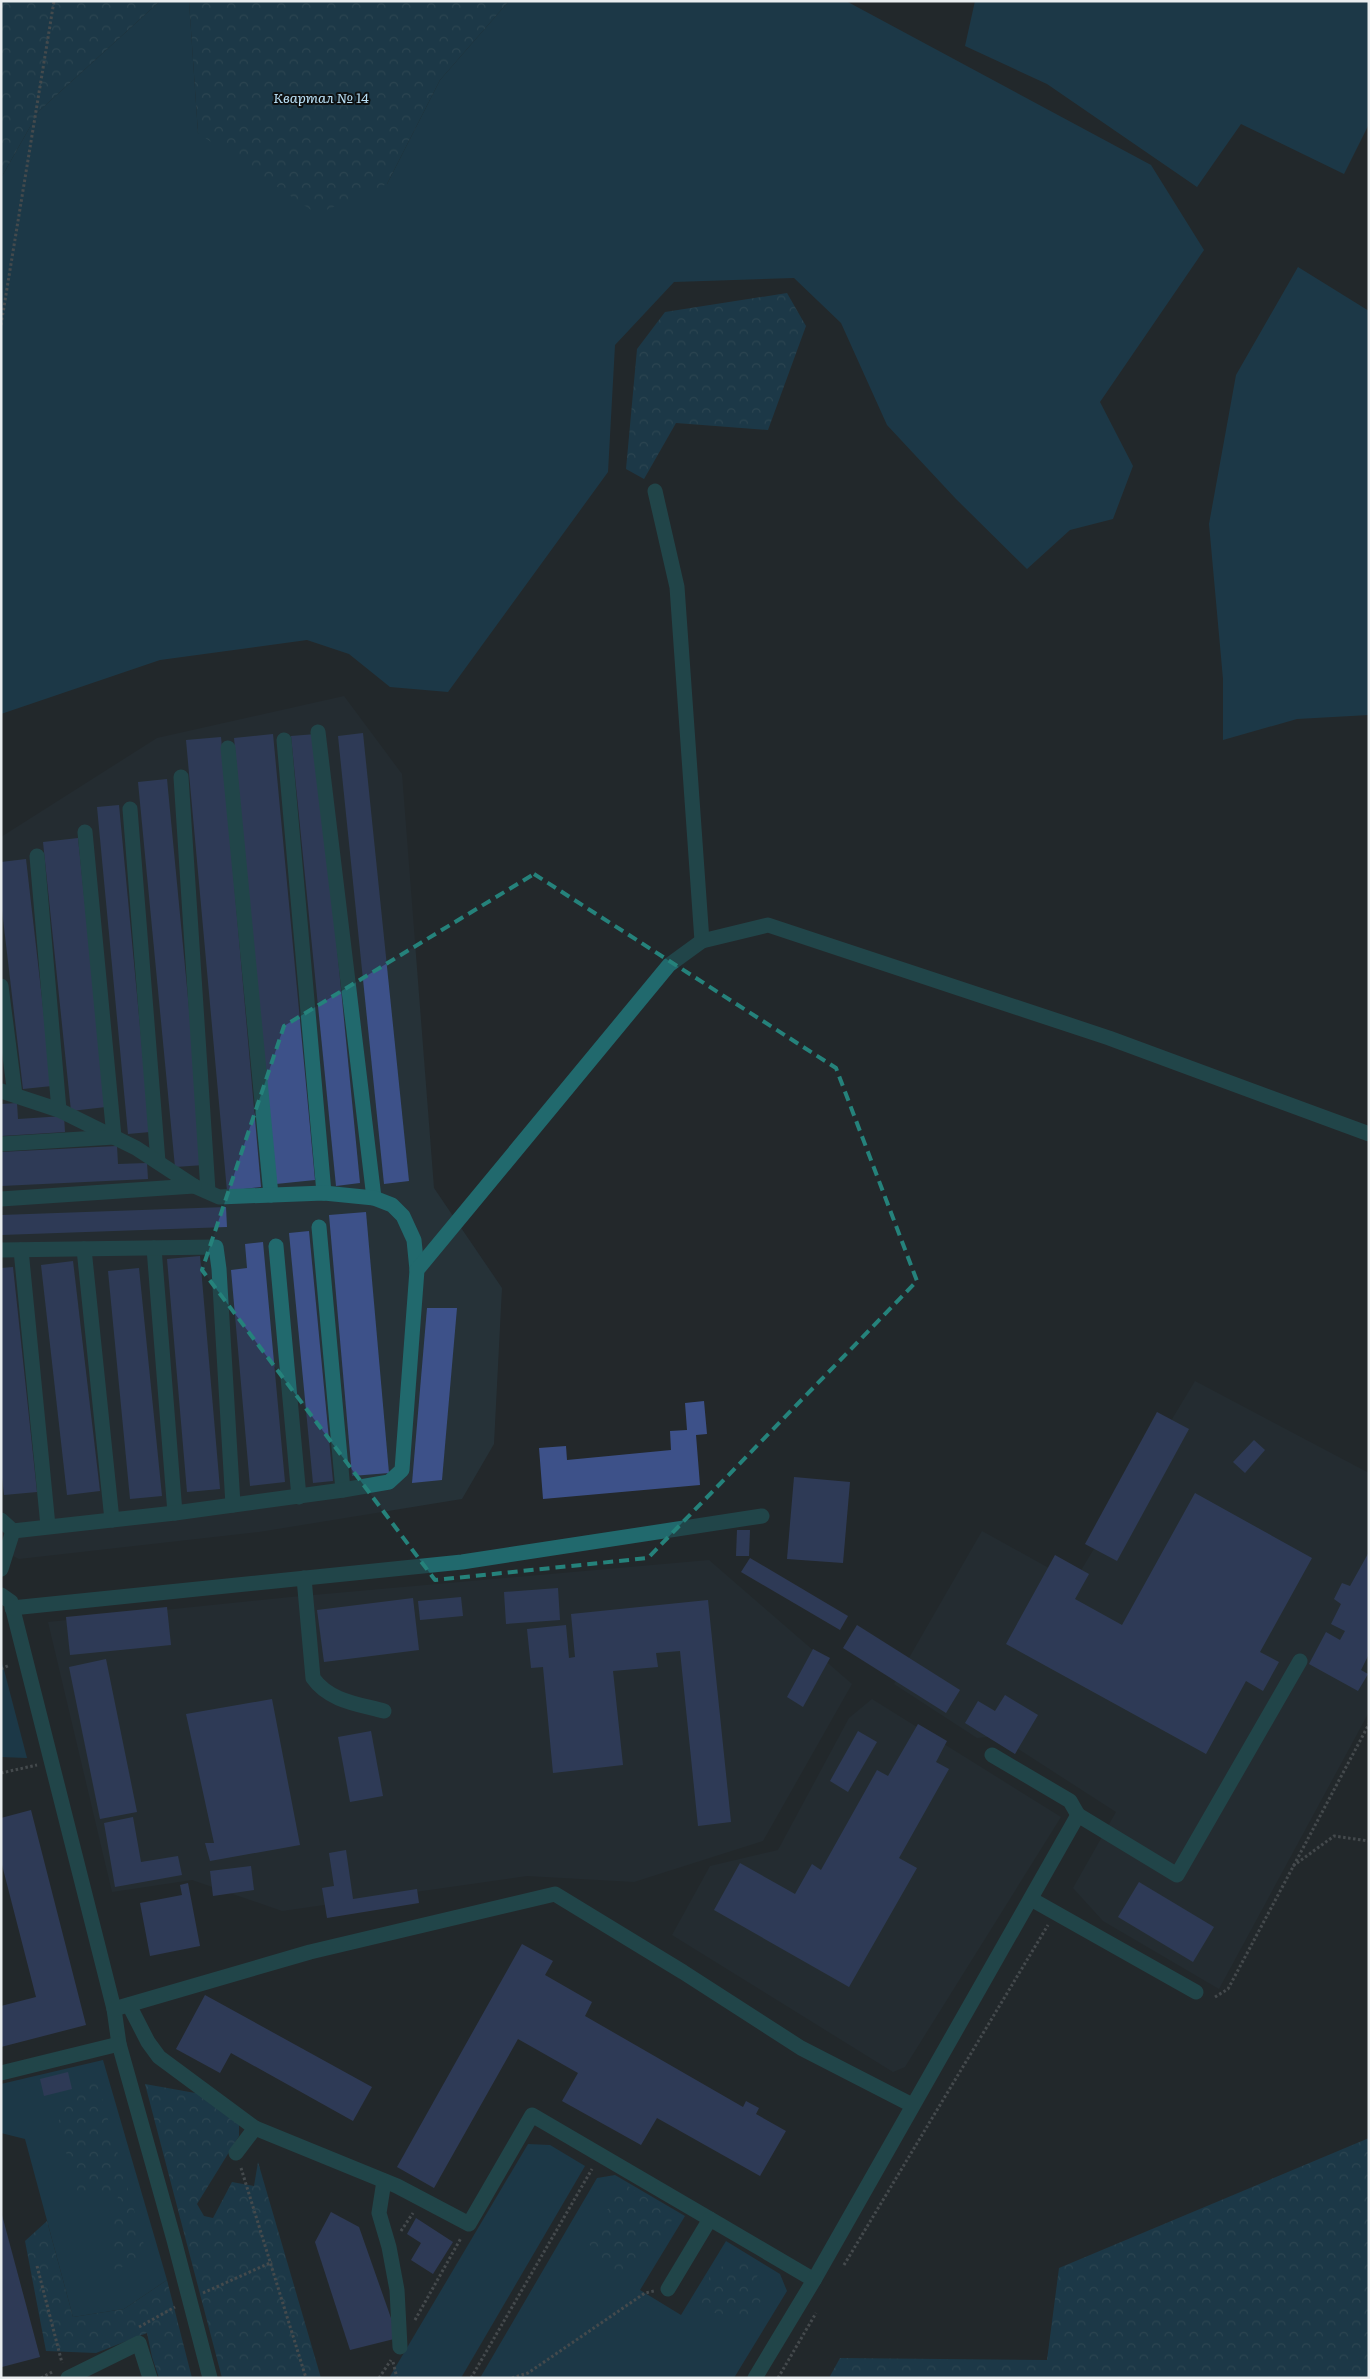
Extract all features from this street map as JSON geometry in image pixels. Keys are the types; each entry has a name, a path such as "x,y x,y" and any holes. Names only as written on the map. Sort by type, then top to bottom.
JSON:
{"street":[{"path":"655,492 677,587 702,941"},
{"path":"318,732 374,1198"},
{"path":"284,740 324,1193"},
{"path":"228,748 270,1195"},
{"path":"181,777 201,1189"},
{"path":"130,809 158,1162"},
{"path":"85,832 114,1138"},
{"path":"37,856 59,1110"},
{"path":"417,1270 669,965 702,941 768,925 1109,1038 1369,1134"},
{"path":"1,986 8,1093 59,1110 136,1148 201,1189 219,1198 324,1193 374,1198 392,1205 403,1216 414,1240 417,1270 402,1470 389,1482 299,1497 13,1531"},
{"path":"1,1144 114,1138"},
{"path":"1,1199 201,1189"},
{"path":"320,1227 343,1490"},
{"path":"276,1246 299,1497"},
{"path":"1,1250 216,1247 219,1269 233,1505"},
{"path":"154,1248 174,1513"},
{"path":"84,1249 112,1520"},
{"path":"21,1250 48,1526"},
{"path":"210,2378 119,2044 122,2007 8,1602 304,1578 462,1562 762,1516"},
{"path":"1,1520 13,1531"},
{"path":"1,1568 13,1531"},
{"path":"304,1578 313,1678 321,1689 333,1697 384,1711"},
{"path":"992,1755 1070,1801 1078,1815 1176,1875 1300,1661"},
{"path":"755,2378 814,2280 1078,1815"},
{"path":"122,2007 310,1952 555,1894 683,1972 801,2048 912,2105"},
{"path":"1031,1899 1196,1992"},
{"path":"122,2007 159,2057 256,2128 384,2181 469,2224 532,2115 602,2154 814,2280"},
{"path":"1,2073 119,2044"},
{"path":"236,2153 256,2128"},
{"path":"384,2181 379,2213 389,2247 397,2290 396,2353"},
{"path":"668,2289 710,2219"},
{"path":"61,2374 139,2343 150,2378"}],"path":[{"path":"1,325 54,1"},
{"path":"1215,1997 1228,1989 1369,1724"},
{"path":"1,1773 52,1762"},
{"path":"1291,1868 1334,1836 1369,1841"},
{"path":"841,2270 1055,1913"},
{"path":"236,2153 272,2262 306,2378"},
{"path":"471,2378 602,2154"},
{"path":"389,2247 422,2199"},
{"path":"414,2322 469,2224"},
{"path":"135,2329 190,2300 272,2262"},
{"path":"37,2266 63,2366 71,2362"},
{"path":"512,2378 528,2372 645,2293 668,2289"},
{"path":"778,2378 817,2312"},
{"path":"379,2378 396,2353"},
{"path":"396,2353 397,2378"},
{"path":"41,2378 61,2374"}],"highlighted area":[{"path":"534,874 836,1068 917,1281 648,1558 435,1580 202,1270 284,1026"}],"shaded area":[{"path":"344,696 402,774 434,1188 502,1288 494,1444 462,1499 259,1532 19,1559 1,1550 1,837 157,738"},
{"path":"1195,1381 1369,1473 1369,1712 1219,1989 1103,1921 1073,1888 1116,1812 998,1736 977,1738 894,1684 982,1531 1074,1582"},
{"path":"709,1560 852,1684 763,1841 634,1882 527,1876 282,1911 192,1880 112,1892 48,1622 291,1597"},
{"path":"872,1699 1061,1817 905,2067 893,2072 672,1935 710,1866 778,1850 849,1718"}],"green space":[{"path":"1,1 160,1 39,111 1,178"},
{"path":"160,1 189,1 198,133 387,184 440,80 509,1 846,1 1151,165 1204,250 1100,402 1133,466 1113,519 1070,530 1027,569 956,499 887,425 841,323 794,278 674,282 615,345 608,472 448,692 390,687 349,654 307,640 160,660 1,714 1,178 39,111"},
{"name":"Квартал № 14","path":"189,1 509,1 440,80 387,184 317,214 198,133"},
{"path":"975,1 1369,1 1369,124 1344,174 1241,124 1197,187 1047,84 965,46"},
{"path":"1298,267 1369,311 1369,715 1297,719 1223,740 1223,679 1209,524 1236,375"},
{"path":"787,293 806,326 768,430 676,423 644,479 626,469 637,349 665,312"},
{"path":"1,1662 3,1666 27,1758 1,1757"},
{"path":"103,2060 167,2280 124,2309 73,2317 25,2139 1,2133 1,2084"},
{"path":"97,2081 146,2252 114,2272 111,2230 119,2192 78,2195 68,2157 55,2127 80,2083"},
{"path":"145,2084 201,2094 239,2121 239,2136 197,2204 204,2216 213,2218 232,2182 254,2186 258,2162 321,2378 222,2378"},
{"path":"1369,2138 1369,2378 829,2378 840,2358 1047,2360 1059,2268"},
{"path":"528,2144 550,2145 585,2166 461,2378 389,2378"},
{"path":"615,2175 685,2216 640,2290 681,2315 726,2241 780,2274 787,2291 734,2378 480,2378 597,2178"},
{"path":"623,2183 675,2216 635,2272 614,2271 588,2243"},
{"path":"47,2221 73,2317 124,2309 167,2280 192,2378 159,2378 147,2333 96,2353 46,2351 25,2241"},
{"path":"737,2258 763,2268 753,2282 764,2296 751,2317 734,2317 706,2311 697,2301 712,2272"}],"building":[{"path":"363,733 409,1181 384,1184 338,736"},
{"path":"273,734 315,1180 276,1184 234,738"},
{"path":"316,734 360,1183 336,1186 291,736"},
{"path":"221,737 261,1187 227,1191 186,740"},
{"path":"167,779 204,1165 175,1167 138,782"},
{"path":"119,805 150,1132 128,1134 97,807"},
{"path":"78,838 106,1107 71,1111 43,842"},
{"path":"26,859 52,1086 23,1089 1,902 1,862"},
{"path":"17,1103 18,1119 64,1116 65,1132 1,1136 1,1104"},
{"path":"117,1146 118,1164 147,1163 148,1179 1,1186 1,1152"},
{"path":"226,1207 227,1227 1,1235 1,1215"},
{"path":"366,1212 389,1473 352,1476 329,1215"},
{"path":"309,1231 333,1481 313,1483 289,1233"},
{"path":"263,1242 285,1482 250,1486 231,1270 247,1268 245,1244"},
{"path":"200,1256 220,1489 187,1492 167,1259"},
{"path":"73,1261 100,1491 67,1495 41,1265"},
{"path":"13,1267 37,1492 4,1495 1,1469 1,1268"},
{"path":"139,1268 162,1496 130,1499 108,1271"},
{"path":"427,1308 457,1308 442,1480 412,1483"},
{"path":"704,1401 707,1434 696,1435 700,1485 543,1499 539,1448 566,1446 567,1460 671,1450 670,1431 687,1430 685,1403"},
{"path":"1157,1412 1189,1429 1117,1561 1085,1544"},
{"path":"1254,1440 1265,1450 1245,1473 1233,1462"},
{"path":"794,1477 850,1482 843,1563 787,1559"},
{"path":"1195,1493 1312,1558 1260,1652 1279,1662 1263,1691 1246,1681 1206,1754 1006,1644 1055,1555 1089,1574 1075,1599 1122,1625"},
{"path":"737,1530 750,1530 749,1556 736,1556"},
{"path":"1369,1552 1369,1654 1361,1670 1368,1674 1358,1691 1309,1664 1326,1632 1340,1640 1345,1631 1331,1624 1341,1604 1334,1599 1342,1583 1350,1586"},
{"path":"750,1558 848,1616 840,1630 741,1572"},
{"path":"558,1588 560,1620 506,1624 504,1592"},
{"path":"461,1597 463,1616 420,1620 418,1601"},
{"path":"413,1598 419,1650 324,1662 317,1610"},
{"path":"708,1600 731,1822 698,1826 680,1651 656,1653 658,1667 613,1671 623,1765 553,1773 543,1667 531,1668 527,1629 566,1625 569,1658 575,1657 571,1614"},
{"path":"167,1607 171,1645 70,1655 66,1617"},
{"path":"857,1625 960,1690 946,1713 843,1648"},
{"path":"813,1649 830,1658 803,1707 787,1697"},
{"path":"106,1659 137,1812 100,1819 69,1667"},
{"path":"1005,1695 1038,1715 1015,1754 965,1723 978,1701 995,1711"},
{"path":"272,1699 300,1845 210,1861 205,1843 214,1843 186,1714"},
{"path":"918,1724 947,1741 936,1762 949,1769 899,1858 917,1868 849,1987 714,1910 740,1863 795,1894 812,1864 821,1870 877,1770 888,1776"},
{"path":"371,1731 383,1796 350,1802 338,1737"},
{"path":"858,1731 877,1742 848,1792 830,1781"},
{"path":"31,1810 86,2025 1,2047 1,2006 36,1997 1,1861 1,1818"},
{"path":"133,1817 141,1862 178,1856 182,1875 115,1887 104,1823"},
{"path":"346,1850 353,1899 417,1889 419,1903 327,1918 322,1888 334,1886 329,1853"},
{"path":"251,1866 254,1890 213,1896 210,1871"},
{"path":"1139,1882 1214,1927 1193,1962 1118,1917"},
{"path":"188,1883 200,1946 150,1956 140,1903 182,1895 180,1885"},
{"path":"522,1944 553,1961 545,1975 592,2002 585,2016 743,2107 746,2101 759,2108 756,2114 786,2131 760,2176 657,2118 641,2145 562,2101 578,2073 518,2039 434,2188 397,2167"},
{"path":"205,1995 372,2087 353,2121 231,2053 220,2073 176,2049"},
{"path":"68,2072 72,2089 44,2096 40,2079"},
{"path":"331,2212 359,2227 398,2338 350,2350 315,2242"},
{"path":"1,2215 40,2357 2,2367"},
{"path":"416,2218 453,2242 433,2274 411,2260 421,2243 407,2234"}]}
